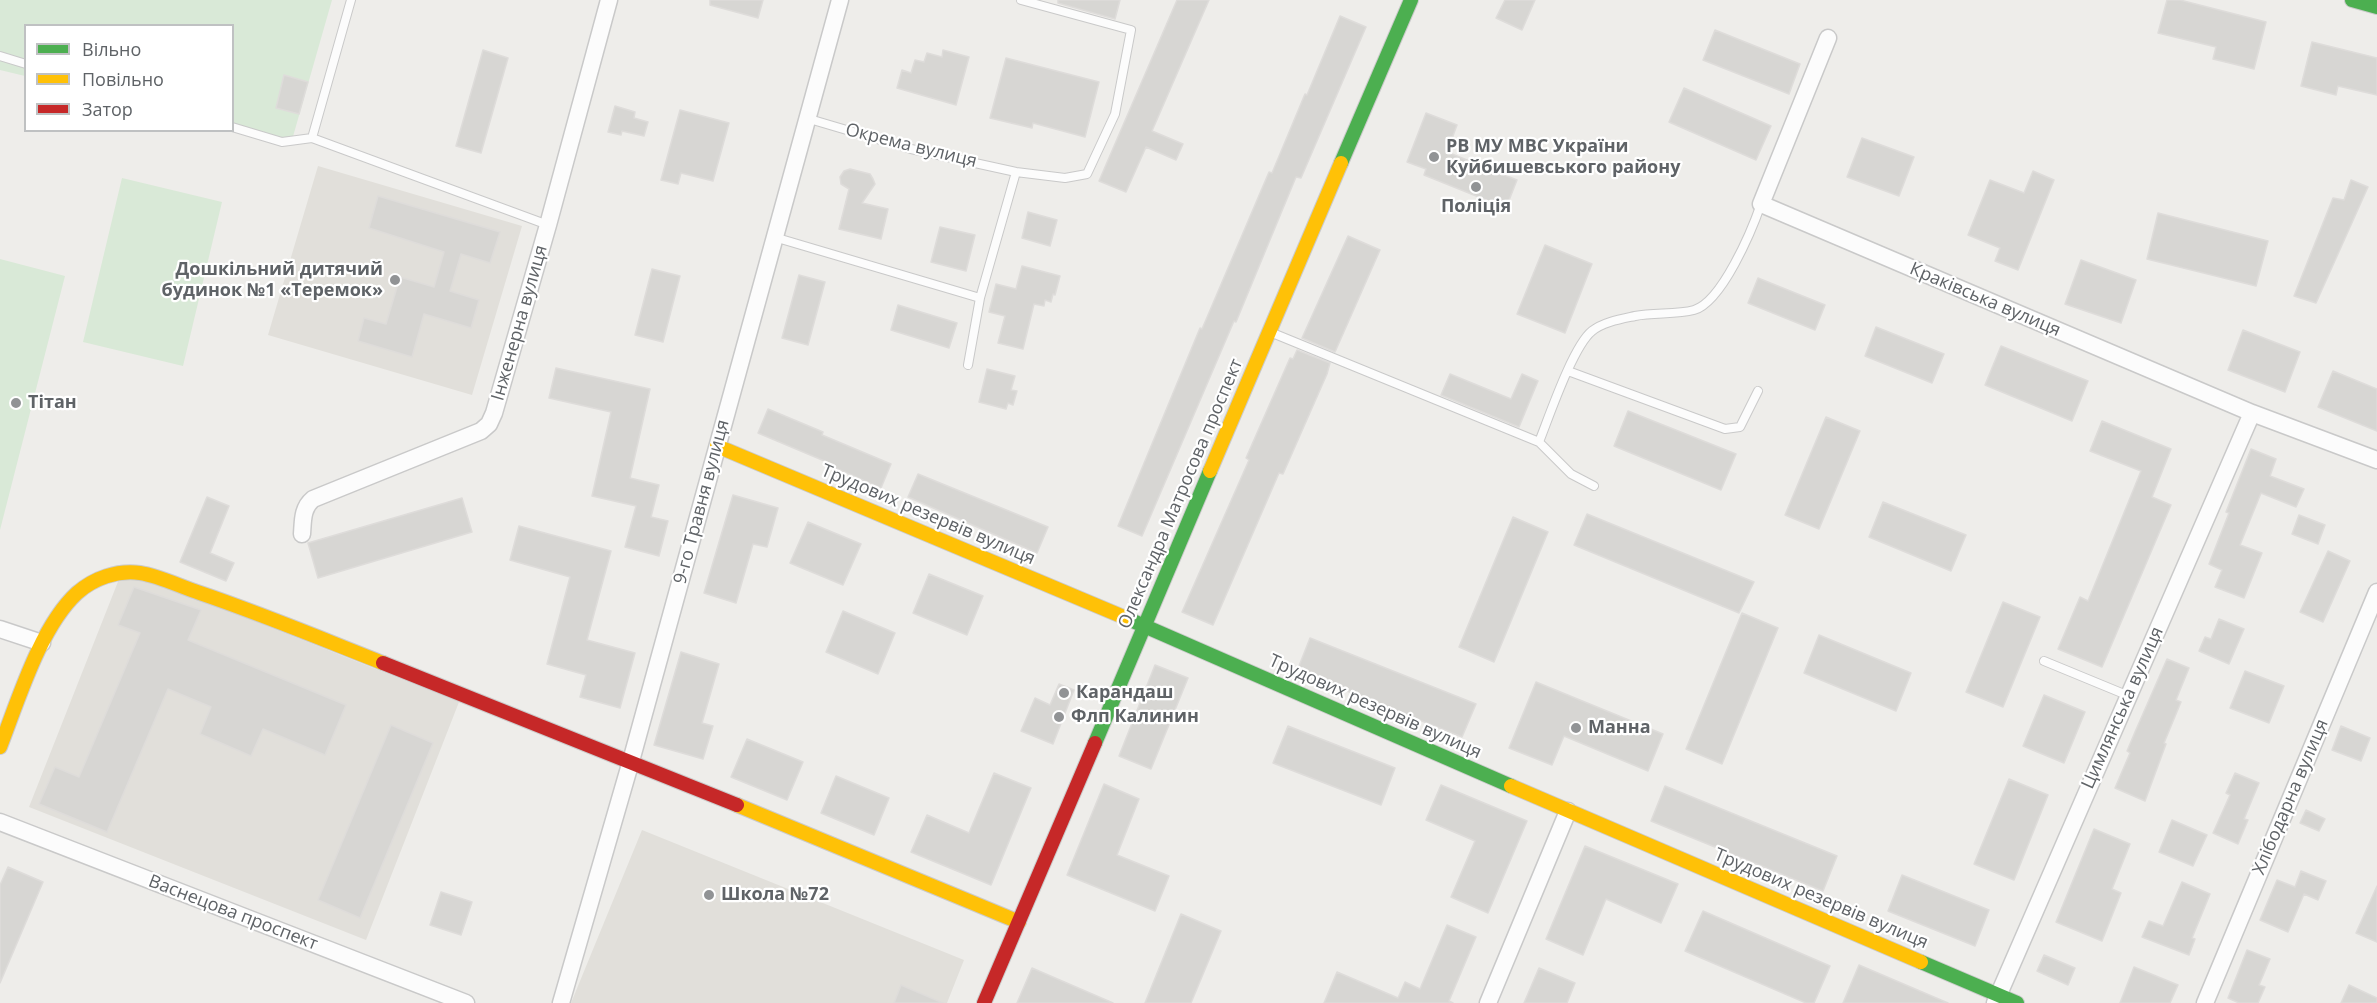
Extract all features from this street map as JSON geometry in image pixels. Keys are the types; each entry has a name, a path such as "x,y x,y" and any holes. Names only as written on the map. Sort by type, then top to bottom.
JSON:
{"street":[{"name":"Інженерна вулиця","path":"302,534 304,511 313,499 481,431 489,423 494,414 548,225 609,0"},
{"name":"9-го Травня вулиця","path":"561,1003 631,761 840,0"},
{"name":"Олександра Матросова проспект","path":"984,1003 1411,0"},
{"path":"2352,0 2377,7"},
{"path":"1761,204 1828,38"},
{"name":"Краківська вулиця","path":"1761,204 2252,413 2377,460"},
{"name":"Цимлянська вулиця","path":"1996,999 2252,413"},
{"name":"Трудових резервів вулиця","path":"717,446 1145,626 1996,999 2017,1003"},
{"path":"0,747 42,643 73,597 90,582 107,575 124,572 141,573 244,608 631,761 1019,922"},
{"name":"Хлібодарна вулиця","path":"2205,1003 2377,592"},
{"path":"0,629 42,643"},
{"path":"1488,1003 1568,811"},
{"name":"Васнецова проспект","path":"0,822 466,1003"}],"lane":[{"path":"312,138 351,0"},
{"name":"Окрема вулиця","path":"806,118 911,149 1016,172 1065,178 1087,174 1115,114 1131,30 1021,0"},
{"path":"0,56 24,62"},
{"path":"234,128 282,142 312,138 548,225"},
{"path":"968,365 980,298 1016,172"},
{"path":"1539,442 1581,343 1591,331 1602,324 1648,313 1692,310 1705,306 1737,259 1751,232 1761,204"},
{"path":"774,237 980,298"},
{"path":"1270,332 1539,442 1571,474 1594,486"},
{"path":"1568,371 1725,429 1740,427 1758,391"},
{"path":"2044,661 2128,696"}],"shaded area":[{"name":"Дошкільний дитячий будинок №1 «Теремок»","path":"318,166 522,226 472,395 268,335"},
{"path":"123,569 459,702 366,940 29,807"},
{"name":"Школа №72","path":"642,830 964,960 947,1003 571,1003"}],"green space":[{"path":"0,0 332,0 292,140 234,126 234,24 24,24 24,76 0,70"},
{"path":"122,178 222,202 183,366 83,342"},
{"name":"Тітан","path":"0,259 65,276 0,530"}],"building":[{"path":"710,0 763,0 758,18 710,5"},
{"path":"1058,0 1120,0 1115,19 1058,3"},
{"path":"1177,0 1209,0 1152,131 1183,144 1176,160 1146,147 1126,192 1099,181"},
{"path":"1505,0 1535,0 1522,30 1496,18"},
{"path":"2167,0 2180,0 2266,22 2254,69 2213,59 2216,47 2158,33"},
{"path":"1340,16 1366,27 1301,178 1296,177 1236,322 1234,321 1142,536 1118,526 1200,328 1202,329 1269,172 1272,173"},
{"path":"1715,30 1800,64 1789,94 1703,60"},
{"path":"2312,42 2377,58 2377,95 2338,86 2336,95 2301,86"},
{"path":"483,50 508,58 481,153 456,146"},
{"path":"943,50 969,57 956,105 897,88 902,70 911,73 915,60 924,62 927,53 942,57"},
{"path":"1006,58 1099,82 1085,137 1033,123 1032,128 990,118"},
{"path":"284,75 308,82 299,114 276,108"},
{"path":"1684,88 1771,126 1756,160 1669,122"},
{"path":"615,106 635,112 634,118 648,122 644,136 622,131 621,135 608,132"},
{"path":"680,110 729,123 713,181 681,173 678,184 661,180"},
{"name":"РВ МУ МВС України Куйбишевського району","path":"1426,113 1457,125 1447,152 1517,180 1506,208 1424,175 1426,169 1407,162"},
{"path":"1862,138 1914,157 1899,196 1847,177"},
{"path":"850,169 870,174 875,184 862,203 888,209 881,239 839,229 849,189 841,184 840,177 844,171"},
{"path":"2033,171 2054,180 2018,270 1995,261 2000,248 1968,235 1990,180 2024,193"},
{"path":"2351,180 2368,187 2316,303 2294,296 2333,198 2344,200"},
{"path":"378,196 500,232 490,263 461,254 450,291 479,300 471,328 424,314 412,357 358,341 364,318 386,324 400,277 434,287 444,252 369,228"},
{"path":"1028,212 1057,220 1050,246 1022,238"},
{"path":"2158,213 2268,241 2256,286 2147,259"},
{"path":"940,227 975,235 966,271 931,262"},
{"path":"1348,236 1380,250 1335,352 1302,338"},
{"path":"1545,245 1592,264 1565,333 1517,314"},
{"path":"2081,260 2136,280 2121,323 2065,304"},
{"path":"1022,266 1060,276 1051,302 1045,300 1044,306 1034,304 1023,349 998,343 1005,316 989,312 996,284 1016,289"},
{"path":"652,269 680,276 663,342 635,335"},
{"path":"799,275 825,282 808,345 782,338"},
{"path":"1758,278 1825,305 1815,330 1748,303"},
{"path":"898,305 957,323 949,348 891,330"},
{"path":"1876,327 1944,354 1932,383 1865,356"},
{"path":"2243,330 2300,352 2285,392 2228,370"},
{"path":"2001,346 2088,381 2072,421 1985,385"},
{"path":"1297,350 1330,363 1327,374 1283,474 1279,473 1213,625 1182,612 1249,460 1246,458 1290,358 1293,359"},
{"path":"556,368 650,389 630,478 659,485 651,517 668,521 659,556 625,547 636,506 592,496 611,412 549,398"},
{"path":"987,369 1015,376 1011,390 1017,391 1013,405 1008,403 1006,409 979,402"},
{"path":"2333,371 2377,389 2377,431 2318,407"},
{"path":"1450,374 1511,399 1522,374 1538,381 1519,427 1441,395"},
{"path":"768,409 891,464 881,488 833,467 834,465 758,433"},
{"path":"1628,411 1736,454 1721,490 1614,446"},
{"path":"1826,417 1860,431 1819,529 1785,515"},
{"path":"2102,421 2171,449 2152,497 2171,505 2102,667 2058,649 2080,597 2088,601 2141,471 2090,451"},
{"path":"2251,449 2276,459 2270,476 2304,489 2296,507 2261,493 2240,545 2262,553 2244,598 2215,587 2222,570 2209,564 2229,513 2226,512"},
{"path":"918,474 1048,527 1037,553 908,497"},
{"path":"733,495 778,508 767,547 753,544 736,603 704,593"},
{"path":"207,497 229,506 210,553 234,563 226,581 180,562"},
{"path":"462,498 472,532 318,578 308,543"},
{"path":"1883,502 1966,535 1951,571 1869,537"},
{"path":"1587,514 1754,582 1739,613 1574,545"},
{"path":"2299,515 2325,525 2318,544 2292,534"},
{"path":"1513,517 1548,532 1494,662 1459,647"},
{"path":"808,522 861,544 843,585 790,563"},
{"path":"519,526 611,551 587,640 635,653 620,708 580,697 586,675 547,664 570,577 510,560"},
{"path":"2328,551 2350,561 2323,622 2300,612"},
{"path":"929,574 983,596 967,635 913,613"},
{"path":"134,587 201,610 188,640 346,705 325,755 263,729 251,756 200,734 211,707 168,689 107,832 39,804 55,767 79,777 140,633 118,625"},
{"path":"2003,602 2040,617 2003,707 1966,692"},
{"path":"843,611 895,633 878,674 826,652"},
{"path":"1742,613 1778,628 1722,764 1686,749"},
{"path":"2219,619 2244,629 2229,664 2199,651 2205,637 2211,639"},
{"path":"1819,635 1911,673 1896,711 1804,673"},
{"path":"1310,638 1476,704 1462,737 1297,671"},
{"path":"681,652 719,664 702,723 713,726 703,759 654,745"},
{"path":"2167,659 2189,668 2176,700 2181,702 2164,743 2166,744 2145,801 2115,788 2130,753 2127,751"},
{"path":"1155,665 1188,678 1151,769 1119,756"},
{"path":"2245,671 2284,686 2269,723 2230,708"},
{"path":"1536,682 1663,734 1648,771 1564,736 1552,765 1509,748"},
{"path":"1059,684 1074,690 1053,744 1021,731 1035,698 1050,705"},
{"path":"2044,695 2085,712 2064,763 2023,746"},
{"path":"391,725 433,743 360,918 318,900"},
{"path":"1288,726 1395,768 1381,805 1273,763"},
{"path":"2341,726 2370,738 2361,761 2332,750"},
{"path":"747,739 803,762 787,800 731,777"},
{"path":"994,773 1031,788 991,885 911,852 927,815 969,833"},
{"path":"2235,773 2259,783 2244,819 2248,820 2238,844 2213,833 2230,795 2226,793"},
{"path":"836,776 889,798 874,835 821,813"},
{"path":"2009,779 2048,795 2014,880 1974,864"},
{"path":"1104,784 1139,799 1117,855 1169,876 1155,911 1067,875"},
{"path":"1441,785 1527,821 1488,913 1451,897 1475,841 1426,820"},
{"path":"1665,786 1837,856 1823,891 1651,821"},
{"path":"2306,810 2325,819 2319,831 2300,823"},
{"path":"2172,820 2207,835 2193,866 2159,852"},
{"path":"2094,829 2130,844 2112,889 2121,893 2102,941 2056,922"},
{"path":"1585,846 1678,884 1661,923 1606,899 1583,955 1546,939"},
{"path":"8,867 43,882 0,983 0,885"},
{"path":"2301,871 2326,881 2318,900 2304,894 2288,932 2260,920 2277,880 2295,887"},
{"path":"1902,875 1989,910 1975,946 1888,911"},
{"path":"2182,882 2210,894 2192,938 2195,939 2189,955 2142,937 2149,921 2163,926"},
{"path":"2377,886 2377,942 2356,933"},
{"path":"441,892 472,902 461,935 430,925"},
{"path":"1703,911 1830,966 1814,1003 1806,1003 1685,951"},
{"path":"1181,914 1221,931 1191,1003 1145,1003"},
{"path":"1447,925 1476,937 1449,1001 1453,1003 1324,1003 1337,972 1398,998 1405,982 1420,989"},
{"path":"2247,950 2270,959 2259,985 2265,987 2258,1003 2239,1003 2228,998"},
{"path":"2044,955 2075,968 2068,985 2037,971"},
{"path":"1859,965 1948,1003 1843,1003"},
{"path":"2134,967 2178,985 2170,1003 2120,1003"},
{"path":"1032,968 1113,1003 1017,1003"},
{"path":"1539,968 1575,983 1567,1003 1524,1003"},
{"path":"901,985 943,1003 894,1003"},
{"path":"2349,985 2377,998 2377,1003 2341,1003"}],"traffic: fast":[{"path":"1341,163 1411,0"},
{"path":"2352,0 2377,7"},
{"path":"1095,743 1210,471"},
{"path":"1126,618 1511,786"},
{"path":"1921,962 2017,1003"}],"traffic: slow":[{"path":"1210,471 1341,163"},
{"path":"717,446 1126,618"},
{"path":"0,747 31,666 52,625 77,593 98,579 114,574 131,572 148,574 383,663"},
{"path":"1511,786 1921,962"},
{"path":"737,805 1019,922"}],"traffic: jam":[{"path":"383,663 737,805"},
{"path":"984,1003 1095,743"}],"place":[{"name":"РВ МУ МВС України Куйбишевського району","path":"1434,157"},
{"name":"Поліція","path":"1476,187"},
{"name":"Дошкільний дитячий будинок №1 «Теремок»","path":"395,280"},
{"name":"Тітан","path":"16,403"},
{"name":"Карандаш","path":"1064,693"},
{"name":"Флп Калинин","path":"1059,717"},
{"name":"Манна","path":"1576,728"},
{"name":"Школа №72","path":"709,895"}]}
